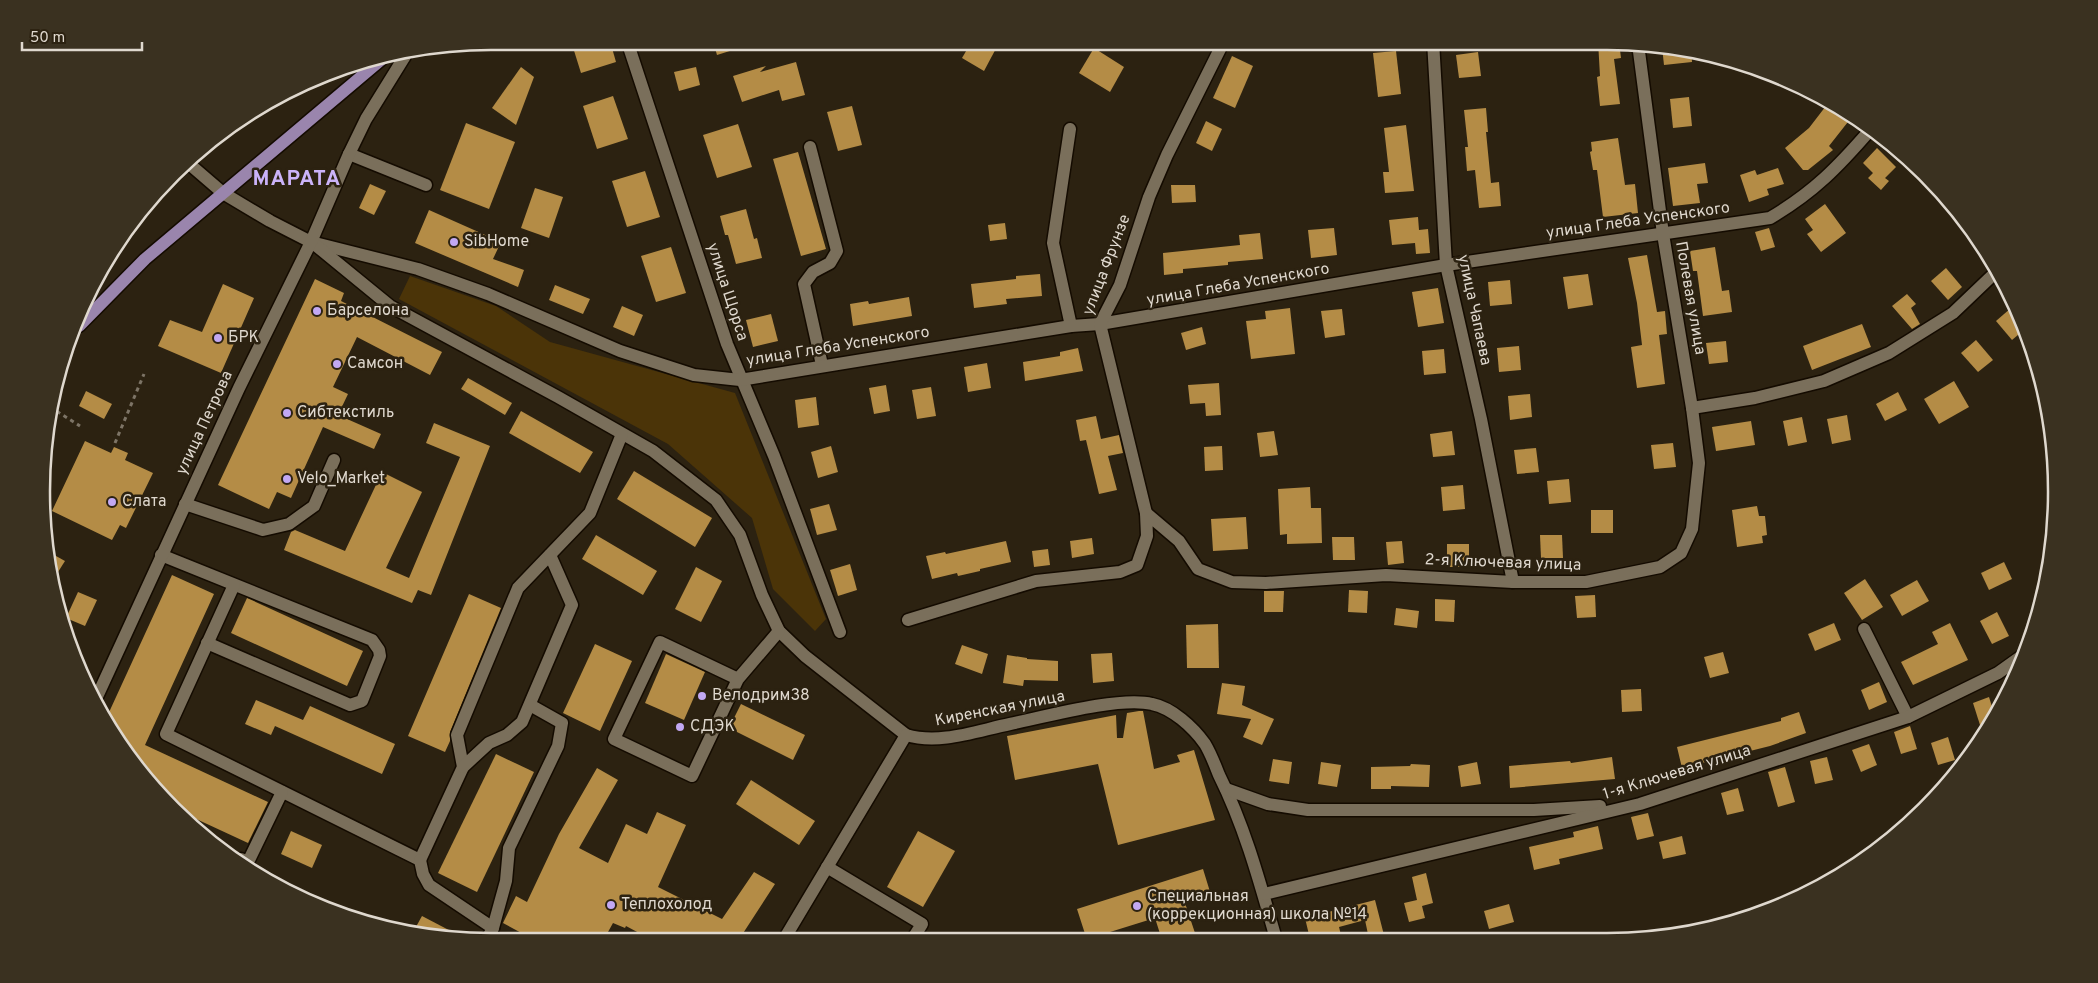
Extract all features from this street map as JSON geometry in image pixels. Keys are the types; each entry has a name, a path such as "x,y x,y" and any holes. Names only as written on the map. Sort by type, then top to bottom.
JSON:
{"main road":[{"path":"86,319 145,259 374,66"}],"street":[{"name":"улица Щорса","path":"630,50 740,380 774,456 840,632"},
{"name":"улица Фрунзе","path":"1146,513 1100,324 1120,285 1150,197 1167,155 1220,50"},
{"name":"улица Чапаева","path":"1434,50 1446,266 1481,419 1513,582"},
{"name":"Полевая улица","path":"1639,51 1663,234 1692,408"},
{"name":"улица Петрова","path":"99,693 239,388 311,242 349,154 366,119 404,58"},
{"name":"улица Фрунзе","path":"1070,129 1053,243 1071,326"},
{"name":"улица Глеба Успенского","path":"311,242 418,268 488,294 620,351 694,375 740,380 822,365 1071,326 1100,324 1446,266 1770,218 1814,189 1838,168 1866,135"},
{"path":"810,147 837,250 830,264 814,272 804,284 822,365"},
{"path":"349,154 426,185"},
{"path":"193,166 223,193 270,221 311,242 390,306 558,396 653,451 716,500 740,535 762,595 780,631 805,656 906,734 788,933"},
{"path":"1692,408 1755,398 1824,381 1889,353 1953,313 1991,276"},
{"name":"2-я Ключевая улица","path":"1146,513 1180,541 1198,569 1232,582 1266,583 1386,575 1513,582 1586,582 1660,567 1682,553 1692,529 1699,463 1692,408"},
{"path":"463,767 457,735 518,588 590,513 622,434"},
{"path":"185,504 263,530 289,524 314,506 334,460"},
{"path":"908,620 1036,582 1120,572 1137,565 1147,536 1146,513"},
{"path":"161,555 372,640 379,650 380,656 362,701 350,705 208,643"},
{"path":"493,928 429,885 420,860 463,767 489,743 508,735 522,722 530,705 572,606 550,555"},
{"path":"234,585 166,734 420,860"},
{"path":"1864,629 1908,717"},
{"path":"738,679 660,642 614,739 692,776 738,679 780,631"},
{"name":"1-я Ключевая улица","path":"1264,894 1640,804 1908,717 1998,673 2013,662"},
{"name":"Киренская улица","path":"906,734 926,738 956,736 1082,710 1131,702 1151,704 1168,710 1188,726 1204,744 1226,789"},
{"path":"490,933 506,881 509,848 558,746 562,723 530,705"},
{"path":"1226,789 1268,804 1308,810 1534,810 1640,804"},
{"path":"1226,789 1237,810 1274,933"},
{"path":"249,861 282,792"},
{"path":"827,868 922,924 916,933"}],"path":[{"path":"115,443 144,374"},
{"path":"57,411 80,426"}],"shaded area":[{"path":"410,276 496,306 550,342 735,393 826,619 815,631 773,589 752,518 668,444 399,299"}],"building":[{"path":"574,50 613,50 616,62 581,73"},
{"path":"716,50 733,50 717,55"},
{"path":"967,50 995,50 984,71 962,58"},
{"path":"1093,50 1097,50 1124,67 1110,92 1079,73"},
{"path":"1599,50 1620,50 1621,58 1614,59 1620,104 1600,106 1597,77 1600,76"},
{"path":"1396,51 1401,94 1378,97 1373,53"},
{"path":"1478,52 1481,76 1459,78 1456,55"},
{"path":"1663,54 1692,58 1692,62 1664,65"},
{"path":"1232,56 1253,66 1235,108 1213,98"},
{"path":"796,62 805,95 782,101 779,90 742,102 733,76 766,66 760,72"},
{"path":"521,67 534,77 516,125 492,108"},
{"path":"696,67 700,85 679,91 674,72"},
{"path":"613,96 628,139 597,149 583,106"},
{"path":"1689,97 1692,126 1673,128 1670,99"},
{"path":"852,106 862,145 838,151 827,112"},
{"path":"1486,108 1488,132 1486,132 1491,183 1499,182 1501,206 1479,208 1475,170 1467,171 1465,147 1468,147 1464,110"},
{"path":"1825,108 1848,122 1829,146 1833,150 1808,170 1803,170 1785,148 1809,128"},
{"path":"1206,121 1222,129 1212,151 1196,143"},
{"path":"466,123 515,142 489,209 440,190"},
{"path":"738,124 752,167 717,178 703,135"},
{"path":"1406,125 1414,191 1385,193 1383,172 1389,172 1384,128"},
{"path":"1618,138 1625,185 1635,184 1638,213 1603,217 1597,170 1593,170 1590,152 1592,151 1591,142"},
{"path":"1877,148 1896,167 1885,178 1889,181 1881,190 1868,178 1873,173 1863,163"},
{"path":"798,152 826,249 801,256 773,159"},
{"path":"1705,163 1708,183 1697,184 1700,203 1673,206 1668,168"},
{"path":"1778,168 1784,184 1767,189 1769,195 1749,202 1740,175 1755,170 1757,175"},
{"path":"645,171 660,217 627,227 612,181"},
{"path":"370,184 386,191 374,215 359,208"},
{"path":"1171,185 1195,185 1196,202 1172,203"},
{"path":"535,188 563,197 549,238 521,228"},
{"path":"1825,204 1846,233 1821,252 1807,234 1813,230 1805,219"},
{"path":"746,209 754,239 757,238 762,258 736,264 728,235 725,235 720,216"},
{"path":"429,210 501,242 493,259 524,270 518,287 415,243"},
{"path":"1418,217 1419,230 1428,229 1430,253 1416,254 1415,243 1392,245 1389,220"},
{"path":"1005,223 1007,239 990,241 988,225"},
{"path":"1334,228 1337,255 1311,258 1308,230"},
{"path":"1769,228 1775,247 1761,251 1755,232"},
{"path":"1260,233 1263,259 1228,262 1228,265 1183,269 1183,273 1164,275 1163,253 1240,245 1239,235"},
{"path":"671,247 686,293 656,302 641,256"},
{"path":"1715,247 1722,291 1729,290 1732,312 1703,316 1697,271 1693,271 1690,251"},
{"path":"1647,255 1657,312 1665,311 1667,334 1659,335 1665,384 1637,388 1631,347 1642,345 1637,303 1628,258"},
{"path":"1946,268 1962,287 1948,300 1931,281"},
{"path":"1040,274 1042,296 1006,299 1007,304 974,308 971,284 1016,279 1016,276"},
{"path":"1588,274 1593,305 1568,309 1563,277"},
{"path":"315,279 344,293 341,301 442,352 430,375 357,337 333,387 348,394 338,415 381,434 374,449 323,427 291,498 277,492 269,509 218,485"},
{"path":"1510,280 1512,304 1490,306 1488,282"},
{"name":"БРК","path":"223,284 254,298 221,373 158,346 170,320 202,332"},
{"path":"555,285 590,299 583,314 549,300"},
{"path":"1438,288 1444,323 1418,327 1412,292"},
{"path":"1907,294 1916,304 1911,308 1920,324 1912,329 1892,306"},
{"path":"909,297 912,316 853,326 850,304 868,301 869,304"},
{"path":"622,306 643,315 634,336 613,327"},
{"path":"1290,308 1295,354 1251,359 1246,321 1266,319 1265,311"},
{"path":"1342,309 1345,335 1325,338 1321,311"},
{"path":"2008,310 2019,334 2012,340 1996,321"},
{"path":"771,314 778,341 753,347 746,320"},
{"path":"1862,324 1871,347 1812,370 1803,346"},
{"path":"1202,327 1206,344 1186,350 1181,333"},
{"path":"1976,340 1993,360 1978,372 1961,353"},
{"path":"1726,341 1728,362 1709,364 1706,343"},
{"path":"1519,346 1521,370 1499,372 1497,348"},
{"path":"1078,348 1083,371 1025,381 1023,362 1060,356 1060,352"},
{"path":"1444,349 1446,373 1424,375 1422,351"},
{"path":"987,363 991,388 968,392 964,367"},
{"path":"468,378 512,403 505,415 461,389"},
{"path":"1954,381 1969,407 1939,424 1924,399"},
{"path":"1219,383 1221,415 1206,416 1205,403 1190,404 1188,385"},
{"path":"886,385 890,411 874,414 869,388"},
{"path":"931,387 936,416 917,419 912,390"},
{"path":"86,391 112,404 104,419 79,406"},
{"path":"1898,392 1907,410 1885,421 1876,404"},
{"path":"1530,394 1532,417 1510,420 1508,396"},
{"path":"816,397 819,425 798,428 795,400"},
{"path":"521,411 593,452 580,473 509,433"},
{"path":"1847,415 1851,440 1832,444 1827,419"},
{"path":"1096,416 1101,439 1119,435 1123,453 1108,456 1117,490 1099,494 1086,440 1080,441 1076,420"},
{"path":"1802,417 1807,442 1788,446 1783,421"},
{"path":"1751,421 1755,445 1716,451 1712,427"},
{"path":"434,423 490,446 431,595 418,590 412,603 284,550 291,532 295,530 345,551 382,472 422,492 386,568 409,578 460,457 426,443"},
{"path":"1274,431 1278,455 1260,457 1257,433"},
{"path":"1452,431 1455,455 1433,457 1430,434"},
{"path":"85,441 111,453 114,447 128,453 125,460 153,473 126,528 120,525 112,540 52,511"},
{"path":"1673,443 1676,467 1654,469 1651,445"},
{"path":"831,446 838,472 818,478 811,452"},
{"path":"1222,446 1223,470 1205,471 1204,447"},
{"path":"1536,448 1539,472 1517,474 1514,450"},
{"path":"634,471 712,518 695,547 617,499"},
{"path":"1569,479 1571,502 1549,504 1547,481"},
{"path":"1463,485 1465,509 1443,511 1441,487"},
{"path":"1310,487 1311,508 1321,508 1322,543 1287,544 1287,534 1280,535 1278,489"},
{"path":"829,504 837,530 817,535 810,509"},
{"path":"1757,506 1759,516 1765,516 1767,535 1762,536 1763,543 1737,547 1732,510"},
{"path":"1591,510 1613,510 1613,533 1591,533"},
{"path":"1246,517 1248,549 1213,551 1211,519"},
{"path":"596,535 657,571 643,595 582,559"},
{"path":"1540,535 1562,535 1563,558 1541,558"},
{"path":"1332,537 1354,537 1355,560 1333,560"},
{"path":"1092,538 1094,554 1072,558 1070,541"},
{"path":"1006,541 1011,562 958,576 957,573 932,579 926,556 945,552 946,554"},
{"path":"1402,541 1404,563 1388,565 1386,542"},
{"path":"1447,544 1469,544 1469,567 1447,567"},
{"path":"1048,549 1050,565 1034,567 1032,551"},
{"path":"55,555 65,561 57,573"},
{"path":"2004,562 2012,579 1989,590 1981,573"},
{"path":"850,564 857,590 838,596 830,570"},
{"path":"696,567 722,581 701,622 675,609"},
{"path":"172,575 214,594 145,745 268,802 248,843 195,818 179,804 141,760 109,712"},
{"path":"1865,579 1883,607 1862,620 1844,593"},
{"path":"1917,580 1929,601 1902,616 1890,595"},
{"path":"1349,590 1368,591 1367,613 1348,612"},
{"path":"1264,591 1284,591 1283,612 1264,612"},
{"path":"78,592 97,600 85,626 69,619 68,615"},
{"path":"469,594 501,608 450,732 450,741 445,752 408,736"},
{"path":"1595,595 1596,617 1577,618 1575,596"},
{"path":"247,598 363,651 347,686 231,633"},
{"path":"1435,599 1455,600 1454,622 1435,621"},
{"path":"1396,608 1419,611 1417,628 1394,625"},
{"path":"1997,612 2009,636 1992,644 1980,621"},
{"path":"1834,623 1841,640 1815,651 1808,634"},
{"path":"1950,623 1968,660 1913,685 1901,662 1938,644 1932,632"},
{"path":"1218,624 1219,668 1187,668 1186,625"},
{"path":"595,644 632,661 600,731 563,713"},
{"path":"962,645 988,654 982,674 955,664"},
{"path":"1723,652 1729,673 1710,678 1704,657"},
{"path":"1112,653 1114,681 1093,683 1091,654"},
{"path":"666,654 705,672 684,720 645,703"},
{"path":"1007,655 1027,659 1058,661 1058,681 1024,680 1023,686 1003,683"},
{"path":"1879,682 1887,702 1869,710 1861,690"},
{"path":"1222,683 1245,686 1242,705 1274,719 1262,745 1243,737 1251,719 1217,714"},
{"path":"1641,689 1642,711 1622,712 1621,690"},
{"path":"1989,697 1992,706 1982,724 1980,725 1973,703"},
{"path":"256,700 303,720 310,706 395,744 382,774 275,726 271,735 245,724"},
{"path":"741,704 805,735 793,760 729,728"},
{"path":"1143,711 1154,769 1180,762 1177,755 1194,750 1215,820 1118,845 1098,764 1015,780 1007,736 1116,715 1117,738 1123,738 1127,713"},
{"path":"1799,712 1806,733 1770,746 1682,768 1677,747 1781,721 1781,718"},
{"path":"1910,726 1917,749 1901,754 1894,732"},
{"path":"1948,737 1955,760 1938,765 1931,743"},
{"path":"1869,744 1877,765 1861,772 1852,750"},
{"path":"496,754 534,772 477,892 438,873"},
{"path":"1612,757 1615,779 1510,788 1509,766 1570,761 1571,763"},
{"path":"1827,757 1833,780 1815,784 1810,761"},
{"path":"1273,759 1292,762 1289,784 1269,781"},
{"path":"1321,762 1341,765 1337,787 1318,784"},
{"path":"1477,762 1481,784 1461,787 1458,766"},
{"path":"1411,764 1430,765 1429,787 1391,786 1391,789 1371,789 1371,767 1410,766"},
{"path":"1785,767 1795,802 1778,807 1768,772"},
{"path":"597,768 618,780 579,848 608,863 626,824 647,834 657,812 686,825 658,887 722,919 754,872 775,884 743,933 639,933 626,926 625,928 613,923 607,933 521,933 503,923 516,896 527,902 559,834"},
{"path":"751,780 815,821 799,845 736,804"},
{"path":"1738,788 1744,811 1727,815 1721,793"},
{"path":"1648,813 1654,836 1637,840 1631,817"},
{"path":"1598,826 1603,849 1559,859 1560,864 1534,870 1529,847 1574,837 1573,832"},
{"path":"291,831 322,845 312,868 281,854"},
{"path":"918,831 955,851 923,907 887,887"},
{"path":"1682,836 1686,854 1663,859 1659,842"},
{"name":"Специальная (коррекционная) школа №14","path":"1203,869 1211,895 1185,903 1195,933 1160,933 1155,918 1110,933 1085,933 1077,909"},
{"path":"1426,873 1433,903 1422,906 1425,918 1409,922 1404,903 1417,900 1412,877"},
{"path":"1375,900 1383,933 1368,933 1365,920 1339,927 1340,933 1309,933 1305,918"},
{"path":"1509,904 1514,922 1489,929 1484,911"},
{"path":"422,916 450,931 434,929 416,927"}],"place":[{"name":"SibHome","path":"454,242"},
{"name":"Барселона","path":"317,311"},
{"name":"БРК","path":"218,338"},
{"name":"Самсон","path":"337,364"},
{"name":"Сибтекстиль","path":"287,413"},
{"name":"Velo_Market","path":"287,479"},
{"name":"Слата","path":"112,502"},
{"name":"Велодрим38","path":"702,696"},
{"name":"СДЭК","path":"680,727"},
{"name":"Теплохолод","path":"611,905"},
{"name":"Специальная (коррекционная) школа №14","path":"1137,906"}],"district":[{"name":"МАРАТА","path":"297,179"}]}
